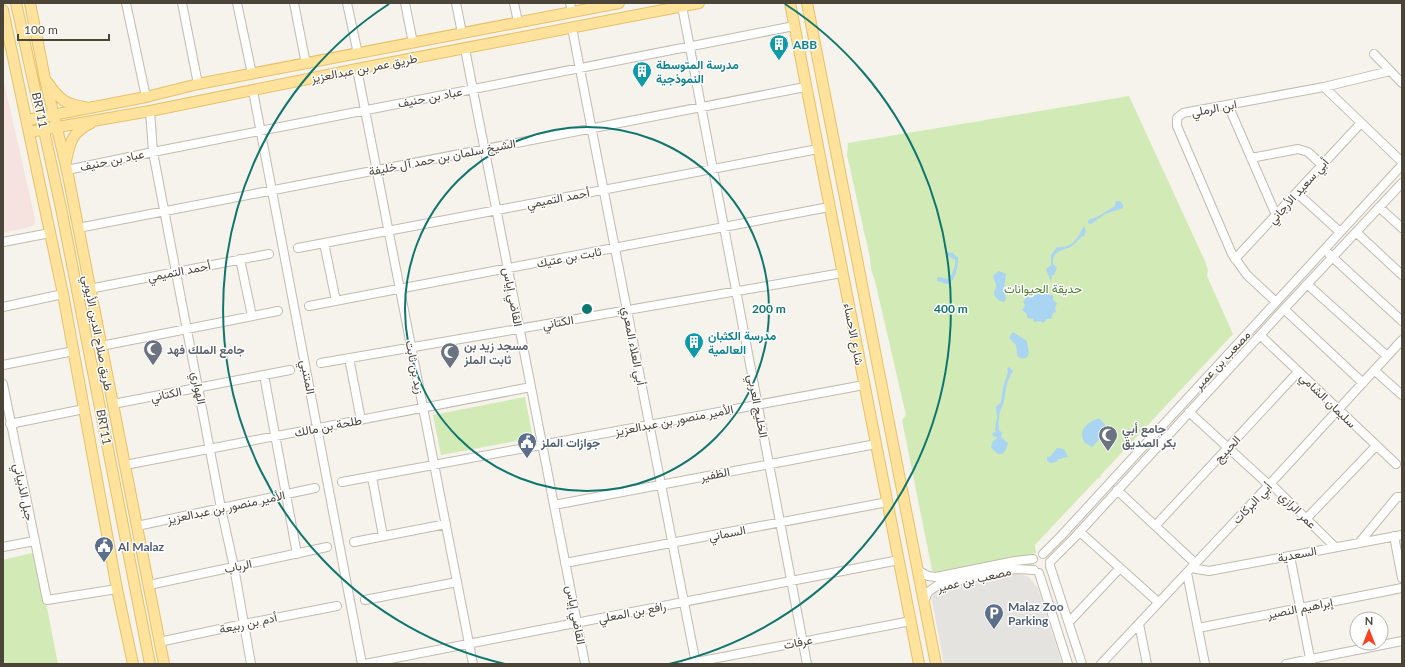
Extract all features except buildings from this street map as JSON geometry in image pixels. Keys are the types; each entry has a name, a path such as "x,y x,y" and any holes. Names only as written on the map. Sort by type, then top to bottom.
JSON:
{"main road":[{"name":"BRT11","path":"16,3 61,208 150,664"},
{"name":"طريق صلاح الدين الأيوبي","path":"30,3 45,79 66,168 164,664"},
{"name":"طريق عمر بن عبدالعزيز","path":"27,120 146,98 198,84 518,22 571,8 619,3"},
{"name":"طريق عمر بن عبدالعزيز","path":"29,132 88,121 97,121 150,112 357,69 698,3"},
{"name":"شارع الاحساء","path":"790,3 805,87 919,664"},
{"name":"شارع الاحساء","path":"807,3 936,664"},
{"path":"3,10 63,294 116,588 132,664"},
{"path":"45,79 54,92 64,101 81,106 95,107"},
{"path":"66,168 69,145 75,133 83,127 97,121"}],"street":[{"path":"126,3 146,98"},
{"path":"182,3 198,84"},
{"path":"237,3 252,74"},
{"path":"294,3 306,64"},
{"path":"347,3 358,54"},
{"path":"405,3 413,43"},
{"path":"456,3 462,33"},
{"path":"514,3 518,22"},
{"name":"الخليج العربي","path":"682,6 807,664"},
{"name":"عباد بن حنيف","path":"66,168 794,26"},
{"name":"أبي العلاء المعري","path":"572,28 696,663"},
{"name":"القاضي إياس","path":"464,48 585,664"},
{"path":"1374,54 1402,83"},
{"name":"زيد بن ثابت","path":"357,69 473,664"},
{"name":"ابن الرملي","path":"1276,302 1248,275 1235,259 1226,242 1176,123 1177,118 1181,114 1324,87 1390,71"},
{"name":"الشيخ سلمان بن حمد آل خليفة","path":"78,228 805,87"},
{"path":"1324,87 1402,162"},
{"name":"المتنبي","path":"253,91 317,428 364,664"},
{"path":"1228,105 1276,215"},
{"name":"الهواري","path":"150,112 153,152 221,508 234,567 251,664"},
{"name":"أبي سعيد الأرجاني","path":"1235,259 1361,123"},
{"name":"أحمد التميمي","path":"298,248 818,149"},
{"path":"1251,158 1298,149 1308,152 1322,165"},
{"name":"مصعب بن عمير","path":"924,604 928,592 937,581 1015,561 1033,559 1037,555 1043,554 1402,166"},
{"name":"مصعب بن عمير","path":"918,570 937,581 1015,570 1036,572 1047,571 1050,564 1117,490 1402,182"},
{"path":"1297,192 1340,232"},
{"name":"ثابت بن عتيك","path":"310,306 829,207"},
{"path":"1379,207 1402,228"},
{"path":"1356,232 1402,275"},
{"path":"3,242 50,233"},
{"path":"324,243 336,301"},
{"path":"1324,250 1402,321"},
{"name":"أحمد التميمي","path":"89,288 268,254"},
{"path":"240,259 252,316"},
{"name":"الكتاني","path":"321,363 842,273"},
{"path":"1307,284 1387,356"},
{"path":"3,307 63,294"},
{"path":"1284,309 1363,383"},
{"path":"101,346 278,311"},
{"name":"سليمان الشامي","path":"1260,335 1396,464"},
{"name":"أبي البركات","path":"1101,664 1269,485 1337,409 1402,340"},
{"path":"3,366 74,352"},
{"path":"349,358 361,420"},
{"name":"الكتاني","path":"113,404 290,370"},
{"path":"1374,370 1402,396"},
{"name":"الحبيج","path":"1156,525 1298,372"},
{"path":"264,375 297,554"},
{"name":"جبل الذبياني","path":"3,384 47,600 116,588"},
{"name":"الأمير منصور بن عبدالعزيز","path":"342,482 864,385"},
{"name":"طلحة بن مالك","path":"125,465 531,387"},
{"path":"10,424 84,410"},
{"name":"عمر الرازي","path":"1189,412 1269,485 1273,486 1335,547"},
{"name":"الظفير","path":"554,505 876,444"},
{"path":"1307,518 1376,446"},
{"path":"372,476 384,536"},
{"name":"الأمير منصور بن عبدالعزيز","path":"137,526 315,488"},
{"path":"1117,490 1156,525 1191,568 1198,628 1205,664"},
{"path":"1359,543 1397,497 1402,497"},
{"name":"السماني","path":"565,563 888,502"},
{"path":"354,542 446,524"},
{"path":"1080,532 1158,602"},
{"path":"1398,535 1402,578"},
{"name":"السعدية","path":"1191,568 1209,571 1398,535"},
{"path":"3,547 34,541"},
{"name":"الرباب","path":"149,585 327,547"},
{"path":"1043,554 1048,557 1082,664"},
{"path":"1290,556 1311,662"},
{"path":"1033,559 1031,564 1036,572 1068,664"},
{"name":"رافع بن المعلي","path":"364,664 899,560"},
{"path":"1069,622 1120,568"},
{"path":"365,600 457,582"},
{"name":"إبراهيم النصير","path":"1198,628 1402,588"},
{"name":"أدم بن ربيعة","path":"159,642 337,606"},
{"name":"عرفات","path":"686,664 911,620"},
{"path":"1139,624 1147,664"},
{"path":"1286,664 1311,662 1402,641"}],"shaded area":[{"path":"3,78 35,219 34,225 3,233"},
{"name":"Malaz Zoo Parking","path":"1016,573 1029,577 1038,588 1062,664 944,664 931,596 934,590"}],"green space":[{"name":"حديقة الحيوانات","path":"1129,96 1204,259 1208,270 1207,276 1233,334 1132,442 1130,446 1129,445 1100,476 1101,477 1097,479 1035,545 1036,553 933,575 902,420 906,415 871,269 870,258 847,155 848,143"},
{"path":"525,397 533,438 441,455 433,415"},
{"path":"36,552 58,664 3,664 3,560"}],"water":[{"path":"1116,201 1120,201 1123,208 1105,214 1091,224 1088,223 1090,219 1097,217 1115,206"},
{"path":"1084,226 1086,231 1084,236 1072,246 1059,251 1054,256 1053,264 1057,268 1054,275 1052,275 1051,282 1046,269 1051,265 1051,255 1057,247 1063,247 1071,244 1080,234"},
{"path":"946,252 953,253 958,258 954,277 950,283 947,284 937,281 938,277 949,279 954,267 955,260 947,255"},
{"path":"999,271 1006,274 1004,288 1006,299 1004,302 998,300 994,294 996,285 993,277"},
{"path":"1037,289 1040,291 1046,290 1050,295 1053,295 1053,300 1057,303 1055,308 1056,312 1053,313 1051,319 1047,319 1043,323 1040,321 1034,322 1033,319 1027,318 1027,314 1022,310 1025,306 1023,301 1027,297 1028,293 1032,293"},
{"path":"1013,332 1027,341 1029,353 1027,357 1023,359 1018,357 1016,345 1009,338"},
{"path":"1009,367 1013,371 1009,379 1004,402 1000,411 999,423 999,430 1002,433 1001,437 1008,443 1005,451 1002,454 998,454 991,448 992,442 997,437 993,436 992,433 996,432 996,407 1001,402 1003,387 1008,372 1007,369"},
{"path":"1099,418 1109,429 1092,447 1084,442 1082,433 1087,424"},
{"path":"1057,448 1064,449 1068,457 1051,463 1047,461 1047,457 1051,456"}],"place":[{"name":"ABB","path":"779,61"},
{"name":"مدرسة المتوسطة النموذجية","path":"642,88"},
{"name":"مدرسة الكثبان العالمية","path":"694,359"},
{"name":"جامع الملك فهد","path":"153,366"},
{"name":"مسجد زيد بن ثابت الملز","path":"450,369"},
{"name":"جامع أبي بكر الصديق","path":"1108,452"},
{"name":"جوازات الملز","path":"527,459"},
{"name":"Al Malaz","path":"104,563"},
{"name":"Malaz Zoo Parking","path":"994,630"}]}
